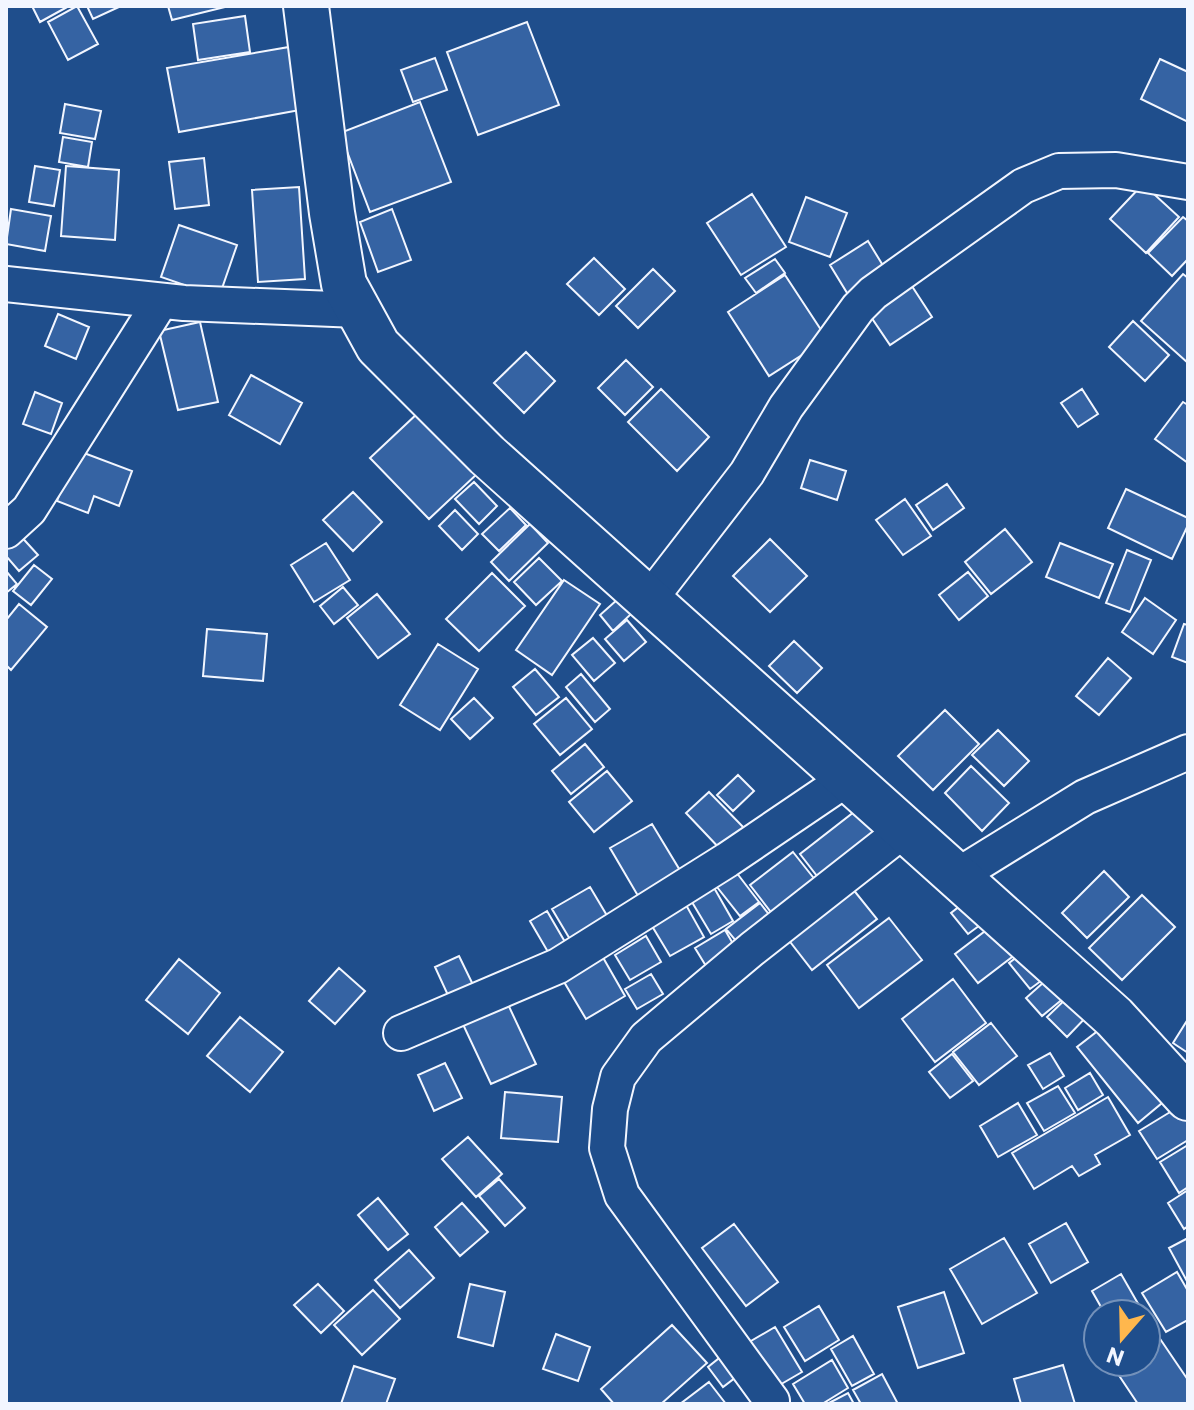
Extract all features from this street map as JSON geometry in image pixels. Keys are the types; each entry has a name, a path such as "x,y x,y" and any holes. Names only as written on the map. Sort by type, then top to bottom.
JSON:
{"highway":[{"path":"306,6 344,284 378,346 487,455 1114,1017 1188,1098"}],"street":[{"path":"649,600 747,473 786,407 858,308 873,293 1023,186 1059,171 1116,170 1188,182"},
{"path":"6,284 161,301 358,310"},
{"path":"6,531 29,510 161,301"},
{"path":"957,876 1085,797 1188,752"},
{"path":"401,1033 558,966 727,860 848,778"},
{"path":"772,1401 622,1195 607,1148 610,1109 618,1077 646,1038 752,949 905,829"}],"building":[{"path":"32,6 69,6 40,22"},
{"path":"77,6 98,44 68,60 48,22"},
{"path":"87,6 121,6 93,19"},
{"path":"168,6 229,6 172,20"},
{"path":"245,16 250,52 198,60 193,24"},
{"path":"527,22 559,105 478,135 447,52"},
{"path":"289,47 300,110 179,132 167,68"},
{"path":"435,58 447,90 413,102 401,70"},
{"path":"1160,59 1188,72 1188,122 1141,99"},
{"path":"420,102 451,182 370,212 340,133"},
{"path":"65,104 101,111 95,139 60,133"},
{"path":"63,137 92,142 88,167 59,162"},
{"path":"204,158 209,205 175,209 169,162"},
{"path":"35,166 60,170 54,206 29,202"},
{"path":"66,166 119,170 115,240 61,236"},
{"path":"1143,184 1179,217 1146,253 1110,219"},
{"path":"299,187 305,279 258,282 252,190"},
{"path":"752,194 786,247 741,275 707,223"},
{"path":"806,197 847,213 830,257 789,242"},
{"path":"11,209 51,216 45,251 6,244"},
{"path":"392,209 411,260 378,272 360,222"},
{"path":"1183,217 1188,221 1188,259 1172,276 1148,253"},
{"path":"179,225 237,245 219,297 161,277"},
{"path":"868,241 890,277 852,301 830,265"},
{"path":"594,258 625,289 599,315 567,284"},
{"path":"775,259 785,273 756,293 745,278"},
{"path":"653,269 675,291 638,328 616,306"},
{"path":"1183,274 1188,278 1188,363 1141,321"},
{"path":"785,275 827,339 769,376 728,312"},
{"path":"908,280 932,317 890,345 865,308"},
{"path":"58,314 89,327 76,359 45,346"},
{"path":"1133,321 1169,355 1145,381 1109,347"},
{"path":"200,322 218,402 178,410 159,331"},
{"path":"526,352 555,381 524,413 494,383"},
{"path":"626,360 653,387 625,415 598,388"},
{"path":"251,375 302,403 280,444 229,415"},
{"path":"661,389 709,437 677,471 628,422"},
{"path":"1082,389 1098,414 1078,427 1061,403"},
{"path":"35,392 62,403 51,434 23,424"},
{"path":"1183,402 1188,405 1188,463 1155,439"},
{"path":"419,412 478,473 429,519 370,458"},
{"path":"76,450 132,471 119,506 94,496 88,513 57,501"},
{"path":"810,460 846,471 837,500 801,488"},
{"path":"474,482 497,506 479,524 455,499"},
{"path":"947,484 964,508 933,530 916,505"},
{"path":"1126,489 1188,518 1188,525 1172,559 1108,528"},
{"path":"353,492 382,522 353,551 323,520"},
{"path":"905,499 931,536 903,555 876,520"},
{"path":"510,508 526,525 499,551 482,534"},
{"path":"455,510 478,534 462,550 439,526"},
{"path":"530,524 548,543 509,581 491,562"},
{"path":"1005,529 1032,562 991,594 965,562"},
{"path":"17,532 38,555 19,571 6,556 6,541"},
{"path":"770,539 807,576 770,612 733,576"},
{"path":"326,543 350,580 314,602 291,565"},
{"path":"1060,543 1113,564 1099,598 1046,577"},
{"path":"1127,550 1151,560 1130,612 1106,603"},
{"path":"539,558 562,581 536,605 514,582"},
{"path":"34,565 52,579 31,605 13,591"},
{"path":"6,571 17,584 6,593"},
{"path":"968,572 988,596 959,620 939,595"},
{"path":"492,573 525,606 479,651 446,619"},
{"path":"564,580 600,604 552,675 516,650"},
{"path":"343,587 358,605 334,624 320,606"},
{"path":"377,594 410,634 378,658 347,618"},
{"path":"1145,598 1176,620 1153,654 1122,632"},
{"path":"618,599 631,614 613,631 600,615"},
{"path":"19,604 47,627 11,670 6,665 6,620"},
{"path":"627,620 646,642 624,661 605,639"},
{"path":"1184,624 1188,625 1188,663 1172,657"},
{"path":"207,629 267,634 263,681 203,676"},
{"path":"593,638 615,663 594,681 572,655"},
{"path":"794,641 822,668 797,693 769,666"},
{"path":"438,644 478,669 440,730 400,705"},
{"path":"1108,658 1131,678 1099,715 1076,696"},
{"path":"535,669 559,697 536,715 513,687"},
{"path":"581,674 610,709 595,722 566,687"},
{"path":"474,698 493,718 470,739 451,719"},
{"path":"566,698 592,729 560,755 534,724"},
{"path":"945,710 979,744 933,790 898,756"},
{"path":"998,730 1029,761 1004,786 972,755"},
{"path":"585,744 604,767 571,794 552,771"},
{"path":"971,766 1009,803 982,831 945,793"},
{"path":"607,771 632,801 594,832 569,802"},
{"path":"738,775 754,791 733,811 717,795"},
{"path":"709,792 746,830 723,852 686,813"},
{"path":"863,805 887,837 824,885 800,854"},
{"path":"652,824 684,877 641,901 610,848"},
{"path":"793,852 820,886 777,920 750,885"},
{"path":"1104,871 1129,897 1087,938 1062,913"},
{"path":"736,872 759,902 740,916 717,887"},
{"path":"709,879 733,921 711,934 686,892"},
{"path":"848,883 877,919 812,970 784,934"},
{"path":"590,887 609,919 571,941 552,909"},
{"path":"974,895 991,917 968,934 951,913"},
{"path":"1142,895 1175,927 1122,980 1089,948"},
{"path":"681,896 704,937 670,956 646,916"},
{"path":"760,903 775,922 741,947 726,929"},
{"path":"547,911 565,942 548,952 530,921"},
{"path":"889,918 922,960 859,1008 827,965"},
{"path":"1001,919 1024,948 978,983 955,954"},
{"path":"725,930 739,954 709,971 695,948"},
{"path":"646,936 661,962 630,980 615,955"},
{"path":"597,947 625,996 586,1019 557,970"},
{"path":"1029,948 1049,975 1030,989 1009,963"},
{"path":"459,956 477,993 452,1004 435,967"},
{"path":"179,959 220,993 188,1034 146,1000"},
{"path":"339,968 365,991 335,1024 309,1001"},
{"path":"651,974 663,994 637,1009 625,989"},
{"path":"1053,974 1070,993 1042,1016 1026,998"},
{"path":"953,979 986,1023 935,1062 902,1019"},
{"path":"1072,993 1091,1012 1067,1037 1047,1017"},
{"path":"505,998 536,1064 491,1084 460,1018"},
{"path":"240,1017 283,1052 250,1092 207,1056"},
{"path":"1188,1019 1188,1053 1173,1043"},
{"path":"991,1023 1017,1056 979,1085 953,1052"},
{"path":"1108,1023 1168,1098 1138,1123 1077,1047"},
{"path":"1050,1053 1064,1076 1043,1089 1028,1065"},
{"path":"952,1054 973,1081 950,1098 929,1072"},
{"path":"445,1063 462,1098 434,1111 418,1075"},
{"path":"1090,1073 1103,1095 1078,1110 1065,1088"},
{"path":"1058,1086 1075,1113 1044,1131 1027,1103"},
{"path":"505,1092 562,1097 558,1142 501,1138"},
{"path":"1108,1097 1130,1135 1095,1155 1100,1164 1079,1176 1072,1166 1034,1189 1012,1153"},
{"path":"1018,1103 1037,1135 998,1157 980,1126"},
{"path":"1180,1106 1188,1119 1188,1140 1157,1159 1139,1131"},
{"path":"468,1137 502,1174 476,1197 442,1159"},
{"path":"1188,1145 1188,1187 1179,1193 1160,1162"},
{"path":"499,1179 525,1208 505,1226 479,1196"},
{"path":"1188,1190 1188,1226 1184,1229 1168,1203"},
{"path":"378,1198 408,1234 388,1250 358,1215"},
{"path":"462,1203 488,1232 460,1256 435,1227"},
{"path":"1066,1223 1088,1262 1051,1283 1029,1244"},
{"path":"734,1224 778,1282 746,1306 702,1248"},
{"path":"1004,1238 1037,1293 982,1324 950,1269"},
{"path":"1188,1238 1188,1283 1169,1248"},
{"path":"409,1250 434,1278 400,1308 375,1280"},
{"path":"1177,1272 1188,1291 1188,1320 1166,1332 1162,1326 1162,1298 1145,1298 1142,1293"},
{"path":"1121,1274 1135,1298 1096,1298 1092,1291"},
{"path":"318,1284 344,1311 321,1333 294,1305"},
{"path":"470,1284 505,1292 493,1346 458,1337"},
{"path":"373,1290 400,1319 362,1355 334,1325"},
{"path":"944,1292 964,1353 918,1368 898,1307"},
{"path":"819,1306 839,1340 805,1361 784,1327"},
{"path":"672,1325 707,1363 661,1404 614,1404 601,1389"},
{"path":"775,1327 802,1372 771,1390 744,1345"},
{"path":"556,1334 590,1347 578,1381 543,1369"},
{"path":"853,1336 874,1374 852,1386 831,1349"},
{"path":"1162,1342 1188,1380 1188,1404 1138,1404 1121,1378 1162,1378"},
{"path":"728,1351 744,1371 723,1387 708,1367"},
{"path":"832,1360 848,1388 822,1404 805,1404 793,1384"},
{"path":"1063,1365 1075,1404 1021,1404 1014,1379"},
{"path":"354,1366 395,1379 386,1404 341,1404"},
{"path":"882,1374 898,1404 861,1404 853,1390"},
{"path":"709,1382 726,1404 680,1404"},
{"path":"848,1393 854,1404 827,1404"}]}
